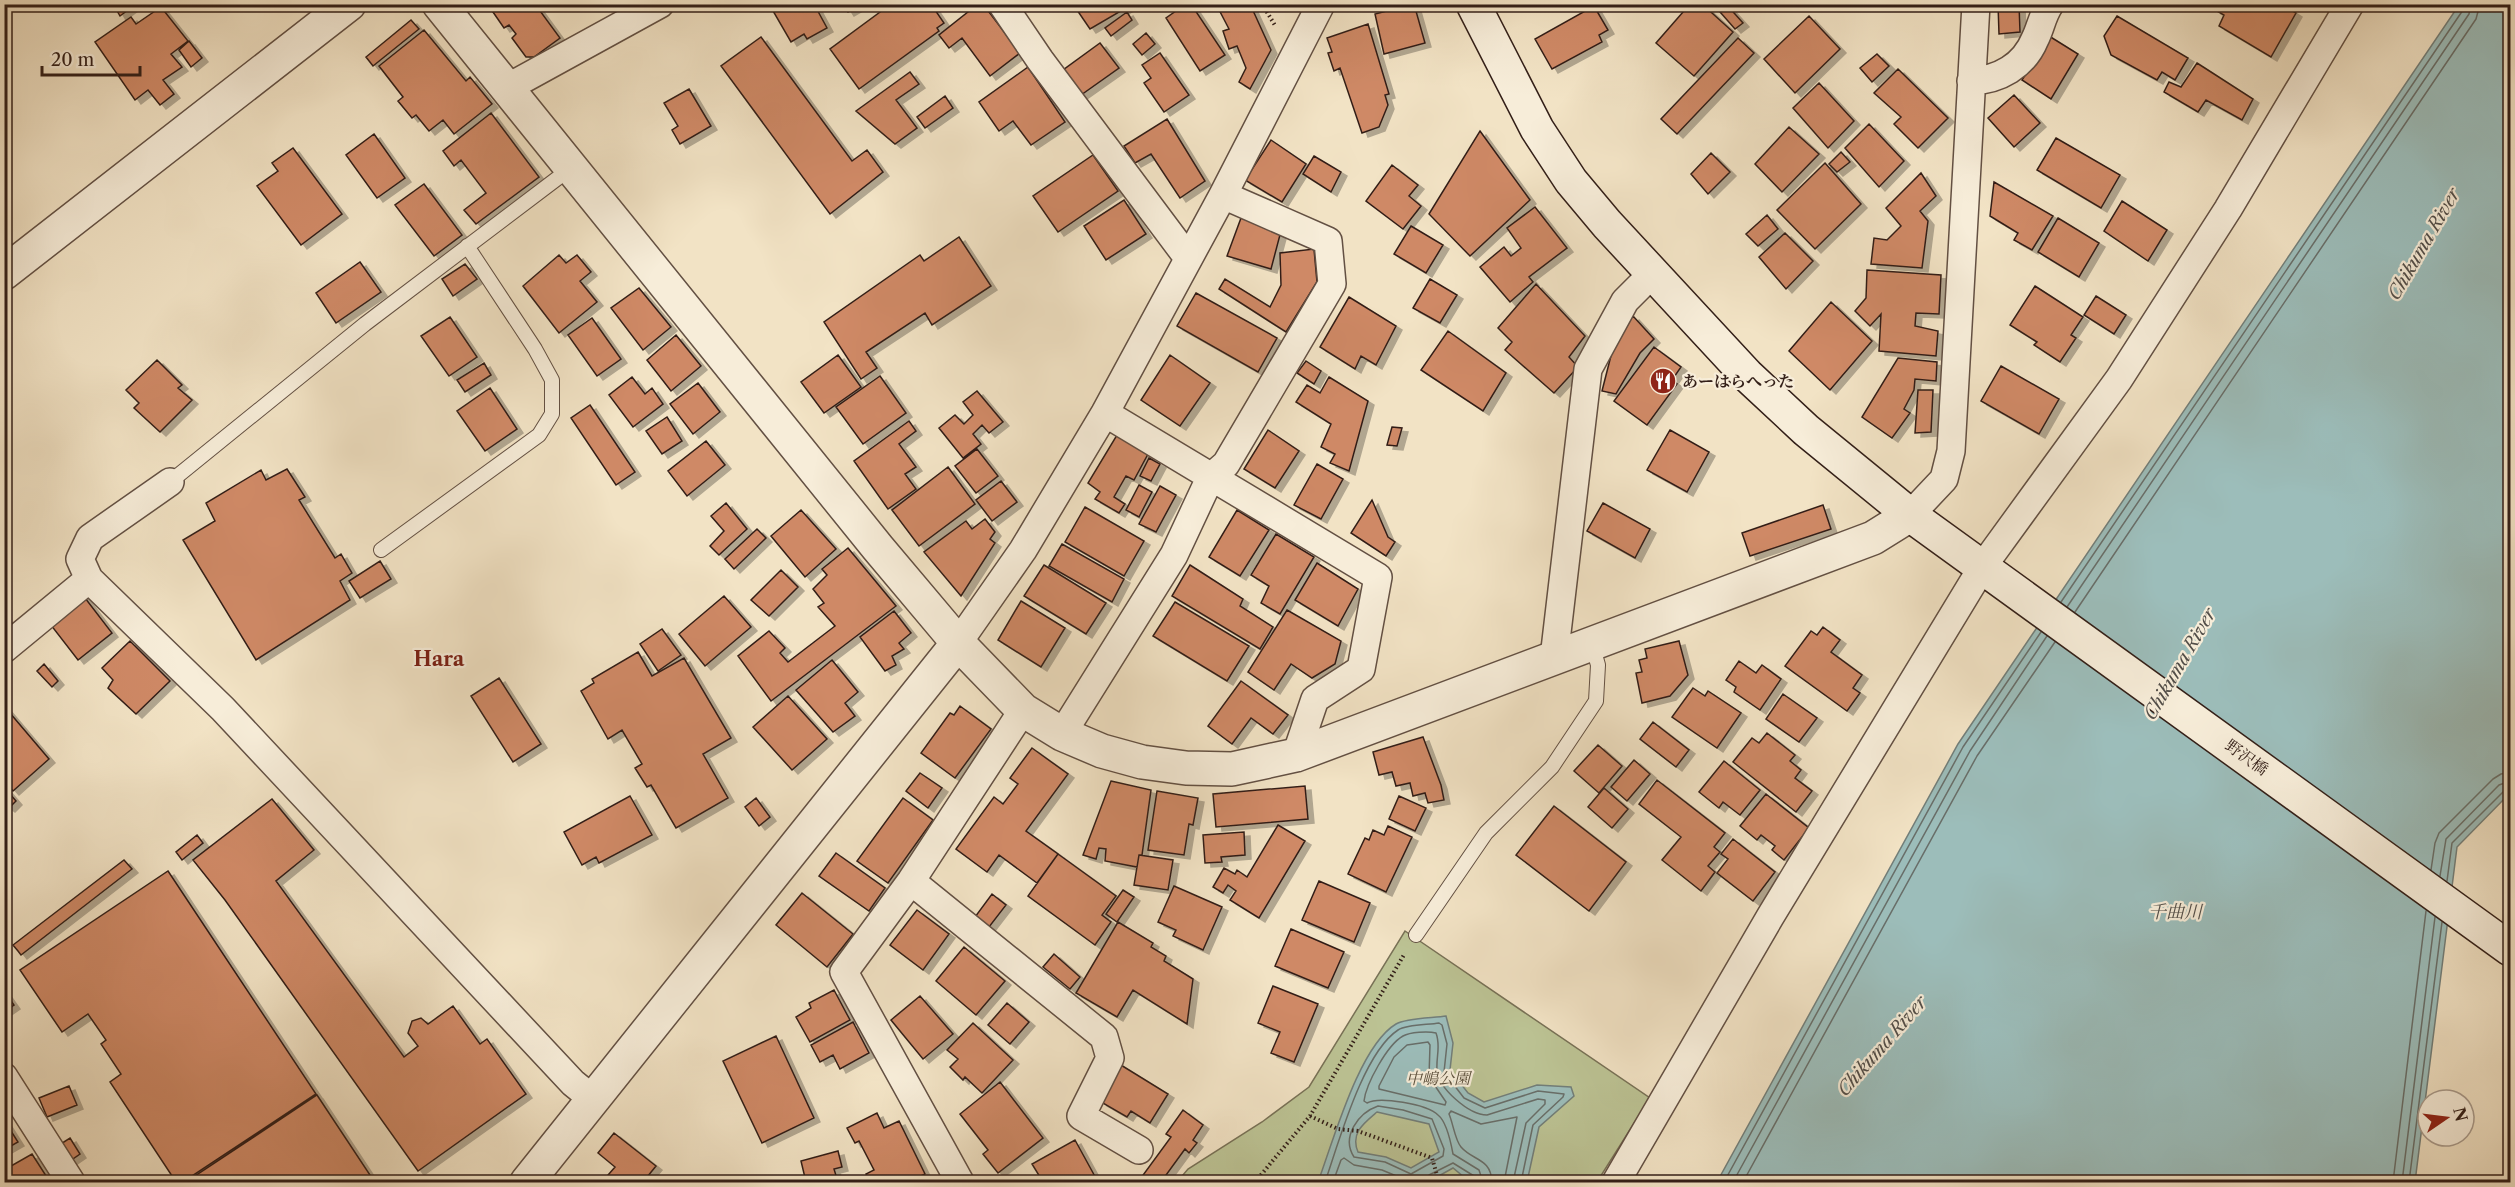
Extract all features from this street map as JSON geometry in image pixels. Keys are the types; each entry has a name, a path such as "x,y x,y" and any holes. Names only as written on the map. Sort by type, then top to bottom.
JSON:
{"street":[{"path":"4,273 349,4"},
{"path":"439,4 878,548 958,643 1023,710 1062,734 1102,751 1142,762 1186,768 1232,769 1296,754 1592,644 1873,538 1910,515 1944,479 1951,452 1976,4"},
{"path":"507,88 660,4"},
{"path":"1002,4 1040,60 1188,258"},
{"path":"526,1182 958,643 1023,550 1105,413 1321,4"},
{"name":"野沢橋","path":"1473,4 1537,129 1571,181 1607,225 1747,375 1806,430 1910,515 2511,949"},
{"path":"1971,81 1989,80 2016,67 2035,40 2041,17 2050,4"},
{"path":"1616,1182 1770,917 1983,566 2119,379 2228,209 2350,4"},
{"path":"1062,734 1174,555 1210,478 1226,464 1332,284 1328,241 1222,195"},
{"path":"1554,658 1588,369 1625,301 1652,274"},
{"path":"1105,413 1378,577 1361,669 1315,699 1296,754"},
{"path":"170,482 90,537 80,559 89,579 223,709 573,1083 594,1100"},
{"path":"4,649 89,579"},
{"path":"960,1182 844,972 911,881 1023,710"},
{"path":"911,881 1104,1037 1110,1058 1081,1116 1139,1150"},
{"path":"4,1077 71,1182"}],"lane":[{"path":"170,482 365,324 571,168"},
{"path":"381,550 539,435 552,414 552,380 535,349 467,246"},
{"path":"1416,934 1486,833 1552,767 1596,701 1598,665 1592,644"}],"path":[{"path":"1255,1182 1310,1116 1416,934"},
{"path":"1310,1116 1338,1129 1358,1131 1432,1158 1438,1181"}],"green space":[{"name":"中嶋公園","path":"1405,931 1650,1098 1597,1182 1177,1182 1188,1169 1262,1122 1309,1087"}],"water":[{"name":"千曲川","path":"2459,5 2510,5 2510,793 2457,847 2427,1088 2416,1088 2416,1148 2419,1148 2415,1182 1717,1182 1958,744"},
{"path":"1446,1016 1453,1043 1450,1070 1468,1093 1484,1102 1537,1085 1571,1087 1574,1096 1539,1127 1527,1182 1470,1182 1453,1168 1428,1182 1318,1182 1359,1073 1370,1052 1383,1035 1401,1022","holes":["1377,1112 1429,1124 1439,1152 1411,1168 1386,1157 1358,1152 1357,1134 1363,1124"]}],"building":[{"path":"117,4 136,4 120,16 116,9 119,7"},
{"path":"502,4 535,4 560,38 534,57 526,57 512,38 516,34 509,25 504,28 493,12"},
{"path":"769,4 814,4 827,28 807,39 804,34 791,42"},
{"path":"843,4 862,4 848,12"},
{"path":"891,4 931,4 944,23 937,28 939,31 859,89 830,49"},
{"path":"978,4 983,4 1020,53 990,76 962,38 949,48 939,35"},
{"path":"1078,4 1124,4 1126,8 1090,29 1075,7"},
{"path":"1186,4 1191,4 1225,55 1200,71 1166,18"},
{"path":"1216,4 1250,4 1271,50 1250,89 1239,82 1246,68 1237,46 1229,49 1223,31 1229,29"},
{"path":"1414,4 1425,43 1384,54 1375,14"},
{"path":"1690,4 1702,4 1733,32 1694,76 1656,43"},
{"path":"1713,4 1726,4 1743,23 1735,29"},
{"path":"1998,4 2019,4 2020,32 1999,34"},
{"path":"2218,4 2282,4 2296,13 2271,57 2219,26 2224,15 2215,10"},
{"path":"1594,6 1608,30 1599,35 1602,42 1552,69 1535,39"},
{"path":"161,7 188,41 171,54 182,67 163,80 174,94 160,105 148,90 135,100 95,42 131,17 136,24"},
{"path":"1127,12 1132,20 1111,36 1105,28"},
{"path":"1809,16 1840,49 1795,93 1764,59"},
{"path":"2117,16 2188,58 2175,80 2162,72 2157,80 2111,55 2104,36"},
{"path":"411,20 419,29 373,66 366,57"},
{"path":"1368,24 1389,94 1385,95 1388,105 1379,127 1362,133 1340,68 1334,71 1328,53 1332,52 1327,38"},
{"path":"424,30 466,81 470,77 492,104 454,134 443,120 429,131 416,115 412,118 398,101 403,97 379,66"},
{"path":"1146,33 1155,44 1142,55 1133,44"},
{"path":"2049,36 2078,54 2051,99 2022,80"},
{"path":"761,37 852,161 867,150 883,172 830,214 721,66"},
{"path":"1738,38 1754,53 1677,134 1661,119"},
{"path":"189,41 202,58 191,67 179,50"},
{"path":"1100,43 1119,68 1081,95 1063,70"},
{"path":"1160,53 1189,95 1164,112 1144,83 1151,78 1142,65"},
{"path":"1877,54 1889,66 1872,82 1860,68"},
{"path":"2197,63 2253,99 2242,120 2206,100 2198,112 2164,92 2169,82 2181,87"},
{"path":"1028,67 1065,122 1031,145 1013,121 999,131 979,102"},
{"path":"1898,69 1948,118 1918,148 1894,124 1901,117 1874,93"},
{"path":"910,72 919,84 896,100 917,128 895,144 856,111"},
{"path":"1819,83 1854,121 1828,148 1793,108"},
{"path":"689,89 711,126 680,144 672,130 678,126 664,103"},
{"path":"2014,95 2040,123 2014,147 1988,118"},
{"path":"945,96 953,108 925,128 917,117"},
{"path":"491,113 539,177 476,224 464,210 486,193 461,160 454,166 443,151"},
{"path":"1167,119 1205,181 1180,198 1151,154 1135,163 1124,146"},
{"path":"1869,124 1904,161 1879,187 1845,148"},
{"path":"1789,127 1819,154 1782,192 1755,164"},
{"path":"1480,131 1530,200 1470,256 1429,214"},
{"path":"374,134 405,178 377,198 346,155"},
{"path":"2056,138 2120,175 2101,208 2037,170"},
{"path":"1271,140 1306,164 1282,202 1245,180"},
{"path":"293,148 342,214 301,245 257,186 278,171 272,163"},
{"path":"1841,152 1850,162 1837,172 1829,164"},
{"path":"1711,153 1730,172 1708,194 1691,174"},
{"path":"1093,155 1118,191 1058,232 1033,196"},
{"path":"1314,156 1341,172 1331,192 1303,174"},
{"path":"1825,163 1861,204 1815,249 1777,210"},
{"path":"1392,165 1418,185 1409,196 1421,206 1403,229 1366,201"},
{"path":"1921,173 1936,196 1920,211 1928,221 1922,268 1871,264 1874,238 1887,240 1901,226 1886,208"},
{"path":"1994,182 2053,216 2032,250 2014,240 2018,233 1990,216"},
{"path":"424,184 462,235 434,256 395,205"},
{"path":"1124,200 1146,234 1106,260 1084,226"},
{"path":"2122,201 2167,230 2148,261 2104,231"},
{"path":"1535,207 1567,248 1529,277 1533,282 1510,302 1480,267 1504,247 1511,256 1521,248 1507,228"},
{"path":"1767,215 1778,229 1758,246 1746,234"},
{"path":"1241,218 1281,231 1271,269 1227,256"},
{"path":"2058,218 2099,243 2079,277 2038,252"},
{"path":"1411,226 1443,245 1426,273 1394,254"},
{"path":"1785,233 1813,261 1786,289 1759,257"},
{"path":"959,237 991,286 932,325 925,313 866,352 877,368 861,379 824,322 920,255 924,261"},
{"path":"1314,249 1317,282 1286,332 1219,289 1225,279 1270,307 1281,285 1280,253"},
{"path":"559,255 566,263 577,255 591,272 580,281 597,302 559,333 523,286"},
{"path":"360,262 381,292 336,323 316,293"},
{"path":"465,264 477,279 453,296 442,279"},
{"path":"1867,270 1941,275 1939,314 1916,313 1915,326 1938,331 1936,356 1879,351 1881,314 1870,326 1855,311 1866,298"},
{"path":"1430,279 1457,295 1440,323 1413,308"},
{"path":"1536,284 1585,336 1569,357 1578,367 1554,393 1505,350 1512,342 1498,328"},
{"path":"2035,286 2083,317 2071,335 2076,338 2060,362 2034,345 2037,342 2010,325"},
{"path":"639,288 671,327 643,350 611,308"},
{"path":"1196,293 1277,338 1258,372 1177,326"},
{"path":"2096,296 2126,315 2114,334 2084,315"},
{"path":"1349,297 1396,326 1376,365 1361,356 1355,369 1320,347"},
{"path":"1831,302 1872,341 1830,390 1789,351"},
{"path":"1633,316 1654,339 1640,353 1616,394 1602,391 1617,332"},
{"path":"450,317 477,357 449,376 421,336"},
{"path":"592,318 621,359 597,376 568,335"},
{"path":"1448,331 1506,373 1483,411 1421,370"},
{"path":"676,335 701,366 671,391 647,360"},
{"path":"1654,347 1681,367 1672,380 1677,384 1647,425 1614,401"},
{"path":"838,355 861,387 824,413 801,382"},
{"path":"1170,355 1210,383 1180,426 1141,400"},
{"path":"1898,358 1937,362 1936,381 1915,379 1914,390 1904,409 1910,413 1892,438 1862,417"},
{"path":"157,360 182,385 178,388 192,400 160,432 134,408 139,403 126,390"},
{"path":"1306,361 1321,371 1314,384 1297,373"},
{"path":"484,363 491,375 465,392 457,380"},
{"path":"2001,366 2059,399 2039,434 1981,401"},
{"path":"880,376 906,413 863,444 836,407"},
{"path":"632,377 645,394 652,388 663,404 633,427 609,395"},
{"path":"1329,377 1368,401 1349,471 1330,463 1335,454 1321,447 1331,424 1296,402 1307,385 1320,393"},
{"path":"698,383 720,412 693,434 670,404"},
{"path":"490,388 517,429 485,451 457,411"},
{"path":"1918,390 1933,390 1931,432 1915,433"},
{"path":"977,391 1003,422 989,433 982,425 973,434 981,444 963,458 939,428 955,415 964,424 973,415 963,402"},
{"path":"590,405 635,472 616,485 571,418"},
{"path":"667,417 682,441 662,454 646,431"},
{"path":"909,421 916,431 899,444 916,467 905,474 916,489 888,509 854,461"},
{"path":"1392,427 1402,428 1397,446 1387,445"},
{"path":"1268,430 1299,451 1275,488 1244,469"},
{"path":"1670,430 1709,452 1687,492 1647,470"},
{"path":"1117,435 1148,454 1134,480 1126,476 1114,497 1125,504 1119,513 1095,499 1100,492 1088,483"},
{"path":"706,441 725,465 687,496 668,471"},
{"path":"977,449 998,476 976,493 955,466"},
{"path":"1149,458 1160,464 1151,481 1140,476"},
{"path":"1317,464 1343,479 1321,519 1294,505"},
{"path":"948,467 975,504 919,546 892,510"},
{"path":"287,469 305,497 299,500 335,558 341,554 352,573 340,581 350,600 256,660 183,540 215,521 206,503 261,470 266,480"},
{"path":"1001,481 1017,502 992,521 976,500"},
{"path":"1139,485 1152,492 1139,517 1126,510"},
{"path":"1160,486 1176,495 1156,532 1139,524"},
{"path":"1372,500 1388,537 1395,542 1386,556 1351,533"},
{"path":"726,503 747,529 719,555 710,546 724,531 711,516"},
{"path":"1603,503 1650,529 1635,558 1587,531"},
{"path":"1823,505 1831,529 1750,556 1742,533"},
{"path":"1085,507 1144,541 1124,576 1065,542"},
{"path":"801,510 836,549 805,577 771,536"},
{"path":"1237,510 1269,530 1240,576 1209,557"},
{"path":"985,519 995,532 990,539 995,543 961,596 924,552 966,521 972,529"},
{"path":"757,529 766,538 734,569 725,559"},
{"path":"1276,534 1314,557 1280,614 1261,603 1269,586 1251,575"},
{"path":"1062,544 1124,579 1112,602 1049,566"},
{"path":"848,548 896,606 771,701 738,656 769,631 785,648 780,653 788,662 835,626 818,607 824,603 813,589 827,575 822,569"},
{"path":"380,561 391,579 360,598 349,581"},
{"path":"1317,563 1358,589 1338,626 1295,600"},
{"path":"1044,565 1106,603 1086,634 1024,596"},
{"path":"1190,565 1243,599 1240,606 1273,627 1260,649 1172,596"},
{"path":"781,570 798,587 769,616 751,600"},
{"path":"82,594 112,633 78,660 47,620"},
{"path":"724,596 751,627 705,666 679,634"},
{"path":"1021,601 1065,628 1041,667 998,640"},
{"path":"1175,602 1249,646 1227,681 1153,636"},
{"path":"1287,610 1341,641 1335,664 1312,678 1291,664 1274,690 1248,672"},
{"path":"894,611 911,633 899,643 904,649 892,656 896,665 885,671 860,637"},
{"path":"1823,627 1840,640 1831,652 1862,675 1853,688 1860,693 1847,711 1785,666 1811,631 1817,635"},
{"path":"662,629 681,655 658,671 640,644"},
{"path":"130,641 170,681 136,714 108,688 113,680 102,668"},
{"path":"1679,641 1688,675 1670,696 1642,703 1636,673 1642,672 1639,660 1647,658 1645,649"},
{"path":"638,652 652,676 684,658 731,738 703,754 728,798 676,828 651,785 647,787 635,768 642,764 622,730 608,739 581,691 594,683 592,679"},
{"path":"832,660 858,692 845,703 855,716 833,732 796,690"},
{"path":"1739,661 1756,673 1762,665 1781,679 1760,710 1734,692 1736,687 1726,680"},
{"path":"44,664 58,681 52,687 37,671"},
{"path":"499,678 541,744 513,762 471,696"},
{"path":"1241,681 1288,715 1273,734 1251,718 1232,744 1208,726"},
{"path":"1693,688 1705,696 1708,691 1741,713 1717,748 1672,717"},
{"path":"1783,694 1817,718 1799,742 1766,719"},
{"path":"788,696 827,739 792,770 753,727"},
{"path":"4,706 49,759 13,791 4,781"},
{"path":"960,706 991,729 955,778 921,753 950,713 954,715"},
{"path":"1653,722 1689,750 1676,767 1640,739"},
{"path":"1767,733 1795,755 1790,761 1801,770 1795,778 1812,791 1796,812 1733,762 1752,738 1759,743"},
{"path":"1423,737 1441,785 1444,800 1428,803 1425,793 1413,796 1410,783 1396,786 1392,772 1379,775 1373,752"},
{"path":"1598,745 1622,766 1599,793 1574,771"},
{"path":"1032,748 1068,774 1026,831 1058,854 1037,883 999,855 987,872 956,849 994,797 1003,804 1018,784 1010,778"},
{"path":"1634,760 1650,774 1627,801 1611,787"},
{"path":"1724,761 1760,790 1740,815 1723,802 1719,808 1699,792"},
{"path":"920,773 942,788 928,808 906,791"},
{"path":"1657,780 1725,833 1714,847 1720,852 1708,866 1715,872 1701,891 1662,860 1681,837 1639,804"},
{"path":"1111,781 1151,790 1142,855 1139,855 1137,867 1105,861 1106,849 1099,848 1096,859 1083,855"},
{"path":"1305,786 1308,819 1216,827 1213,794"},
{"path":"4,787 16,801 9,808 4,804"},
{"path":"1604,788 1628,809 1612,828 1588,807"},
{"path":"1157,791 1198,798 1193,825 1189,824 1184,855 1148,850"},
{"path":"1766,794 1809,828 1784,860 1772,850 1775,846 1761,835 1757,840 1740,826"},
{"path":"630,796 652,835 599,863 596,857 582,865 564,832"},
{"path":"1399,796 1426,808 1415,831 1389,819"},
{"path":"756,798 770,817 759,826 745,807"},
{"path":"903,798 933,820 888,883 857,861"},
{"path":"272,799 314,850 276,881 404,1057 418,1046 408,1033 412,1021 421,1018 428,1024 453,1006 480,1044 487,1039 526,1094 418,1171 225,900 193,860"},
{"path":"1554,806 1626,862 1589,911 1516,855"},
{"path":"1278,825 1305,841 1259,918 1230,900 1236,891 1228,885 1223,893 1213,887 1224,868 1235,874 1237,870 1247,877"},
{"path":"1388,826 1412,837 1386,892 1348,874 1365,838 1369,840 1373,830 1384,835"},
{"path":"1244,832 1245,855 1221,857 1222,862 1205,863 1203,835"},
{"path":"197,835 203,843 182,860 176,852"},
{"path":"1733,839 1775,872 1753,901 1717,873 1728,859 1721,854"},
{"path":"836,853 885,888 869,911 819,876"},
{"path":"1058,854 1116,896 1102,915 1111,922 1095,945 1028,896"},
{"path":"1139,855 1173,860 1168,890 1134,885"},
{"path":"124,860 132,869 21,955 13,945"},
{"path":"168,871 316,1094 183,1182 176,1182 110,1082 121,1074 101,1044 106,1040 88,1014 62,1032 20,970"},
{"path":"1319,881 1370,903 1354,942 1302,920"},
{"path":"1174,886 1222,907 1203,950 1173,936 1176,930 1158,922"},
{"path":"1123,890 1134,897 1117,922 1106,914"},
{"path":"802,893 853,934 827,967 776,925"},
{"path":"992,894 1006,905 989,927 975,917"},
{"path":"917,910 949,934 923,970 890,945"},
{"path":"1118,922 1153,943 1151,947 1166,956 1164,961 1193,979 1187,1024 1133,990 1117,1017 1076,993"},
{"path":"1291,929 1344,952 1328,988 1275,966"},
{"path":"964,947 1005,981 976,1015 936,981"},
{"path":"1054,954 1080,977 1070,989 1043,967"},
{"path":"1273,986 1318,1004 1294,1062 1271,1053 1280,1032 1258,1023"},
{"path":"834,990 850,1020 810,1042 796,1017 811,1008 809,1003"},
{"path":"4,991 14,1005 4,1012"},
{"path":"920,996 953,1034 923,1059 891,1020"},
{"path":"1007,1003 1029,1022 1010,1044 988,1025"},
{"path":"853,1022 869,1053 840,1069 833,1055 820,1062 811,1045"},
{"path":"973,1023 1013,1060 982,1093 965,1077 963,1080 950,1067 958,1059 947,1050"},
{"path":"776,1036 814,1118 762,1143 723,1061"},
{"path":"1116,1062 1168,1094 1150,1123 1131,1111 1127,1117 1101,1102"},
{"path":"1000,1082 1043,1138 998,1173 983,1154 988,1150 960,1114"},
{"path":"69,1086 77,1105 47,1117 39,1098"},
{"path":"317,1095 370,1175 358,1182 186,1182"},
{"path":"1183,1110 1203,1125 1193,1140 1197,1143 1189,1153 1185,1149 1161,1182 1138,1182 1171,1137 1166,1134"},
{"path":"877,1113 884,1128 899,1121 925,1174 909,1182 871,1182 866,1174 874,1170 859,1141 855,1143 847,1128"},
{"path":"4,1120 18,1142 4,1150"},
{"path":"614,1133 656,1166 643,1182 602,1182 615,1167 598,1153"},
{"path":"70,1138 80,1154 67,1163 56,1147"},
{"path":"1075,1140 1098,1182 1043,1182 1032,1164"},
{"path":"838,1151 842,1167 834,1169 838,1182 806,1182 801,1161"},
{"path":"32,1154 50,1182 4,1182 4,1170"},
{"path":"800,1177 803,1182 788,1182"}],"place":[{"name":"あーはらへった","path":"1663,381"}],"district":[{"name":"Hara","path":"439,659"}],"water label":[{"name":"Chikuma River","path":"2424,244"},
{"name":"Chikuma River","path":"2180,664"},
{"name":"Chikuma River","path":"1882,1046"}]}
